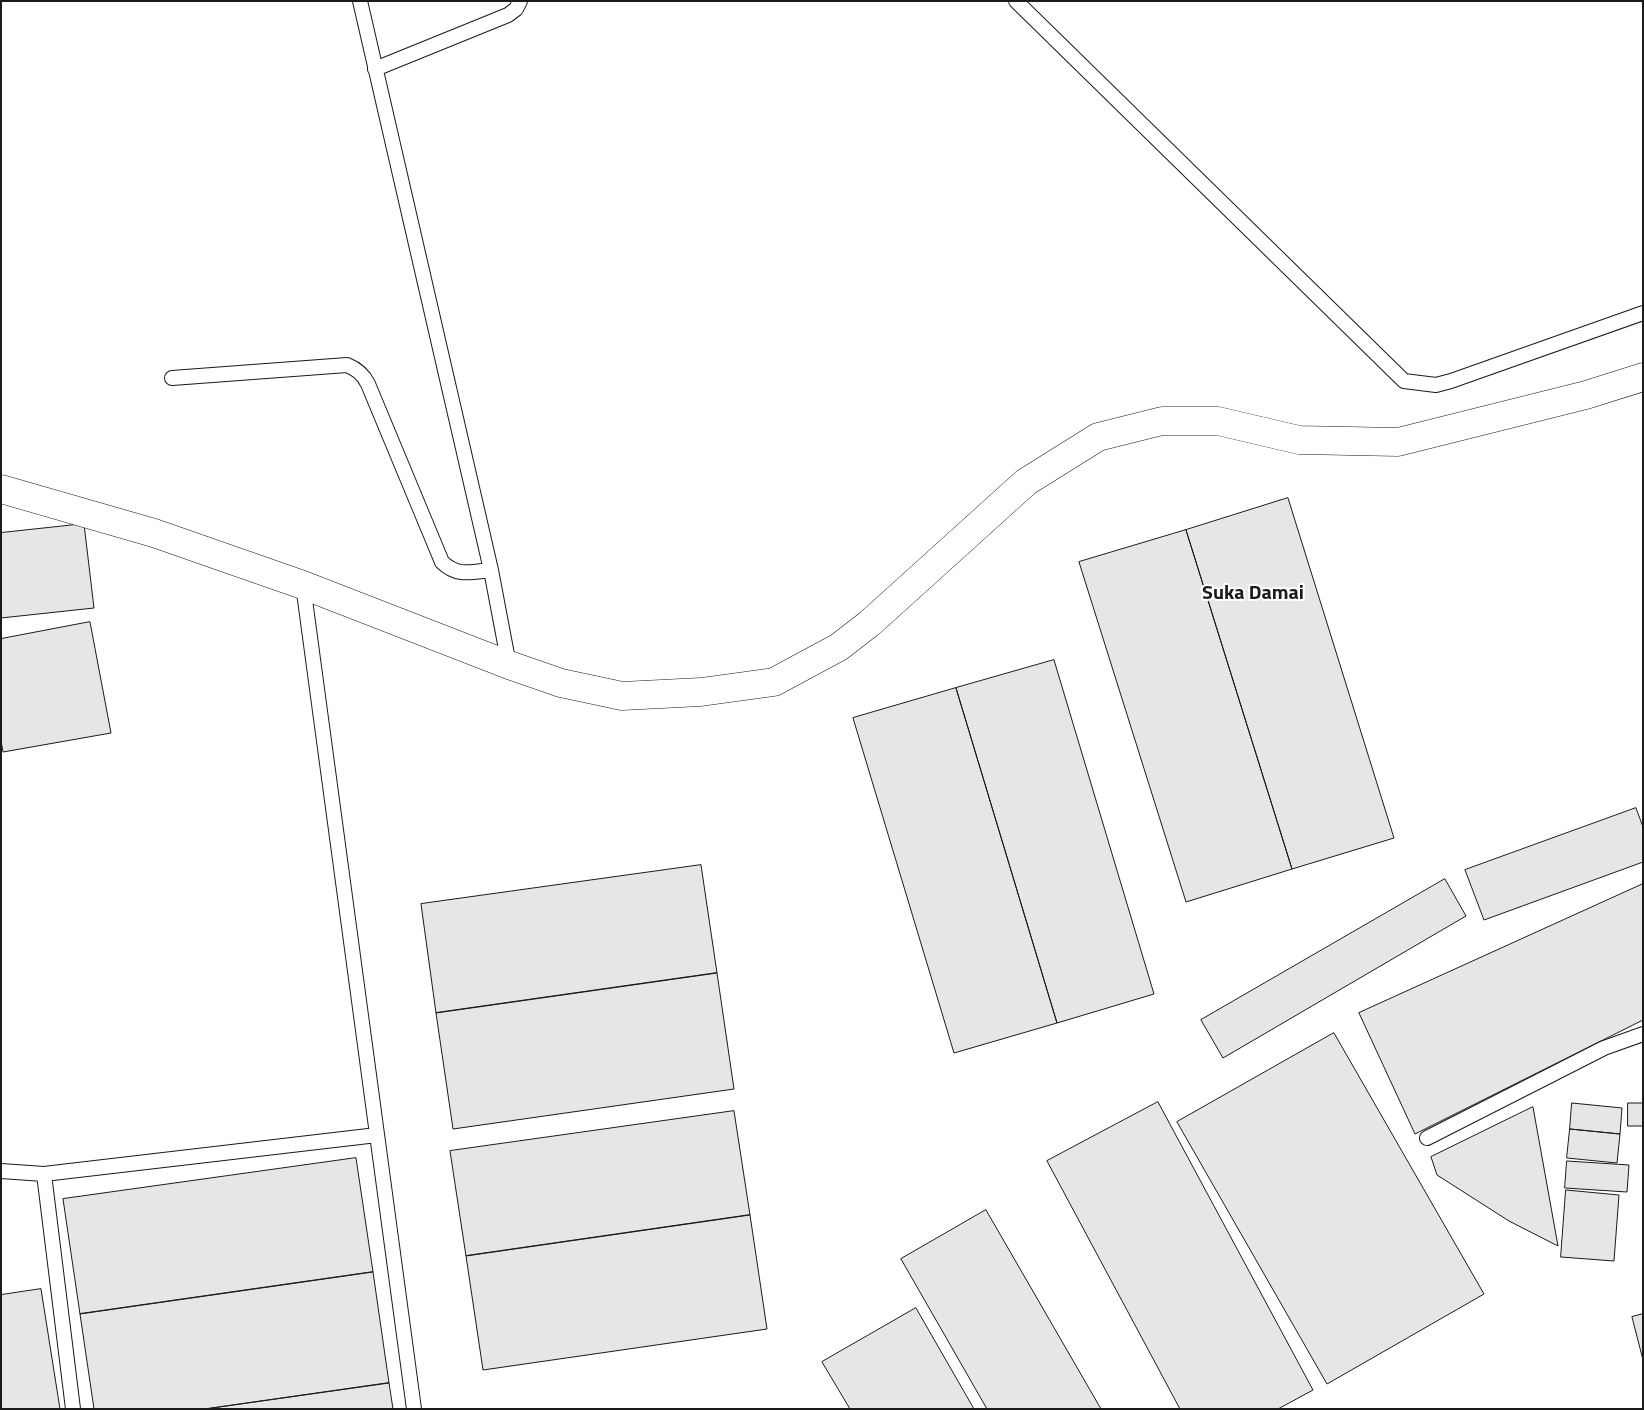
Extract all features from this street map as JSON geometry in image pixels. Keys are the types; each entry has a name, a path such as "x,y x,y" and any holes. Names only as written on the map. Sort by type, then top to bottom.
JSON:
{"street":[{"path":"1,489 154,533 303,585 508,665 561,683 622,696 701,692 774,682 839,647 870,623 1026,482 1098,437 1162,421 1218,421 1299,440 1398,442 1586,395 1643,377"}],"lane":[{"path":"360,1 491,570 508,665"},
{"path":"375,69 508,15 516,9 520,1"},
{"path":"1016,1 1404,381 1436,385 1451,381 1643,313"},
{"path":"172,378 347,365 354,368 365,377 442,562 449,569 460,573 491,570"},
{"path":"303,585 414,1409"},
{"path":"1427,1138 1604,1048 1643,1034"},
{"path":"1,1171 44,1174 377,1135"},
{"path":"44,1174 73,1409"}],"building":[{"path":"1288,498 1394,838 1292,869 1186,530"},
{"path":"84,524 94,608 1,618 1,533"},
{"path":"1186,530 1292,869 1186,902 1079,562"},
{"path":"90,622 111,733 3,752 1,741 1,639"},
{"path":"1054,660 1154,994 1057,1023 956,688"},
{"path":"956,688 1057,1023 954,1053 853,718"},
{"path":"1636,808 1643,827 1643,862 1484,920 1465,870"},
{"path":"701,865 717,973 436,1013 421,904"},
{"path":"1445,879 1466,916 1223,1058 1201,1020"},
{"path":"1643,884 1643,1020 1415,1134 1359,1013"},
{"path":"717,973 734,1089 453,1129 436,1013"},
{"path":"1334,1033 1484,1294 1327,1384 1177,1122"},
{"path":"1158,1102 1313,1390 1278,1409 1180,1409 1047,1161"},
{"path":"1572,1103 1622,1108 1620,1134 1570,1129"},
{"path":"1628,1103 1643,1103 1643,1126 1628,1126"},
{"path":"1533,1107 1558,1246 1509,1221 1437,1175 1431,1157"},
{"path":"734,1111 750,1215 466,1256 450,1151"},
{"path":"1570,1129 1620,1134 1617,1163 1567,1158"},
{"path":"356,1158 373,1272 80,1314 63,1199"},
{"path":"1567,1161 1629,1165 1627,1192 1565,1188"},
{"path":"1566,1190 1619,1195 1614,1261 1561,1257"},
{"path":"986,1210 1101,1409 987,1409 901,1259"},
{"path":"750,1215 767,1329 483,1370 466,1256"},
{"path":"373,1272 389,1383 205,1409 94,1409 80,1314"},
{"path":"41,1289 60,1409 1,1409 1,1295"},
{"path":"916,1308 974,1409 850,1409 822,1362"},
{"path":"1643,1314 1643,1360 1632,1317"},
{"path":"389,1383 393,1409 205,1409"}],"district":[{"name":"Suka Damai","path":"1253,594"}]}
